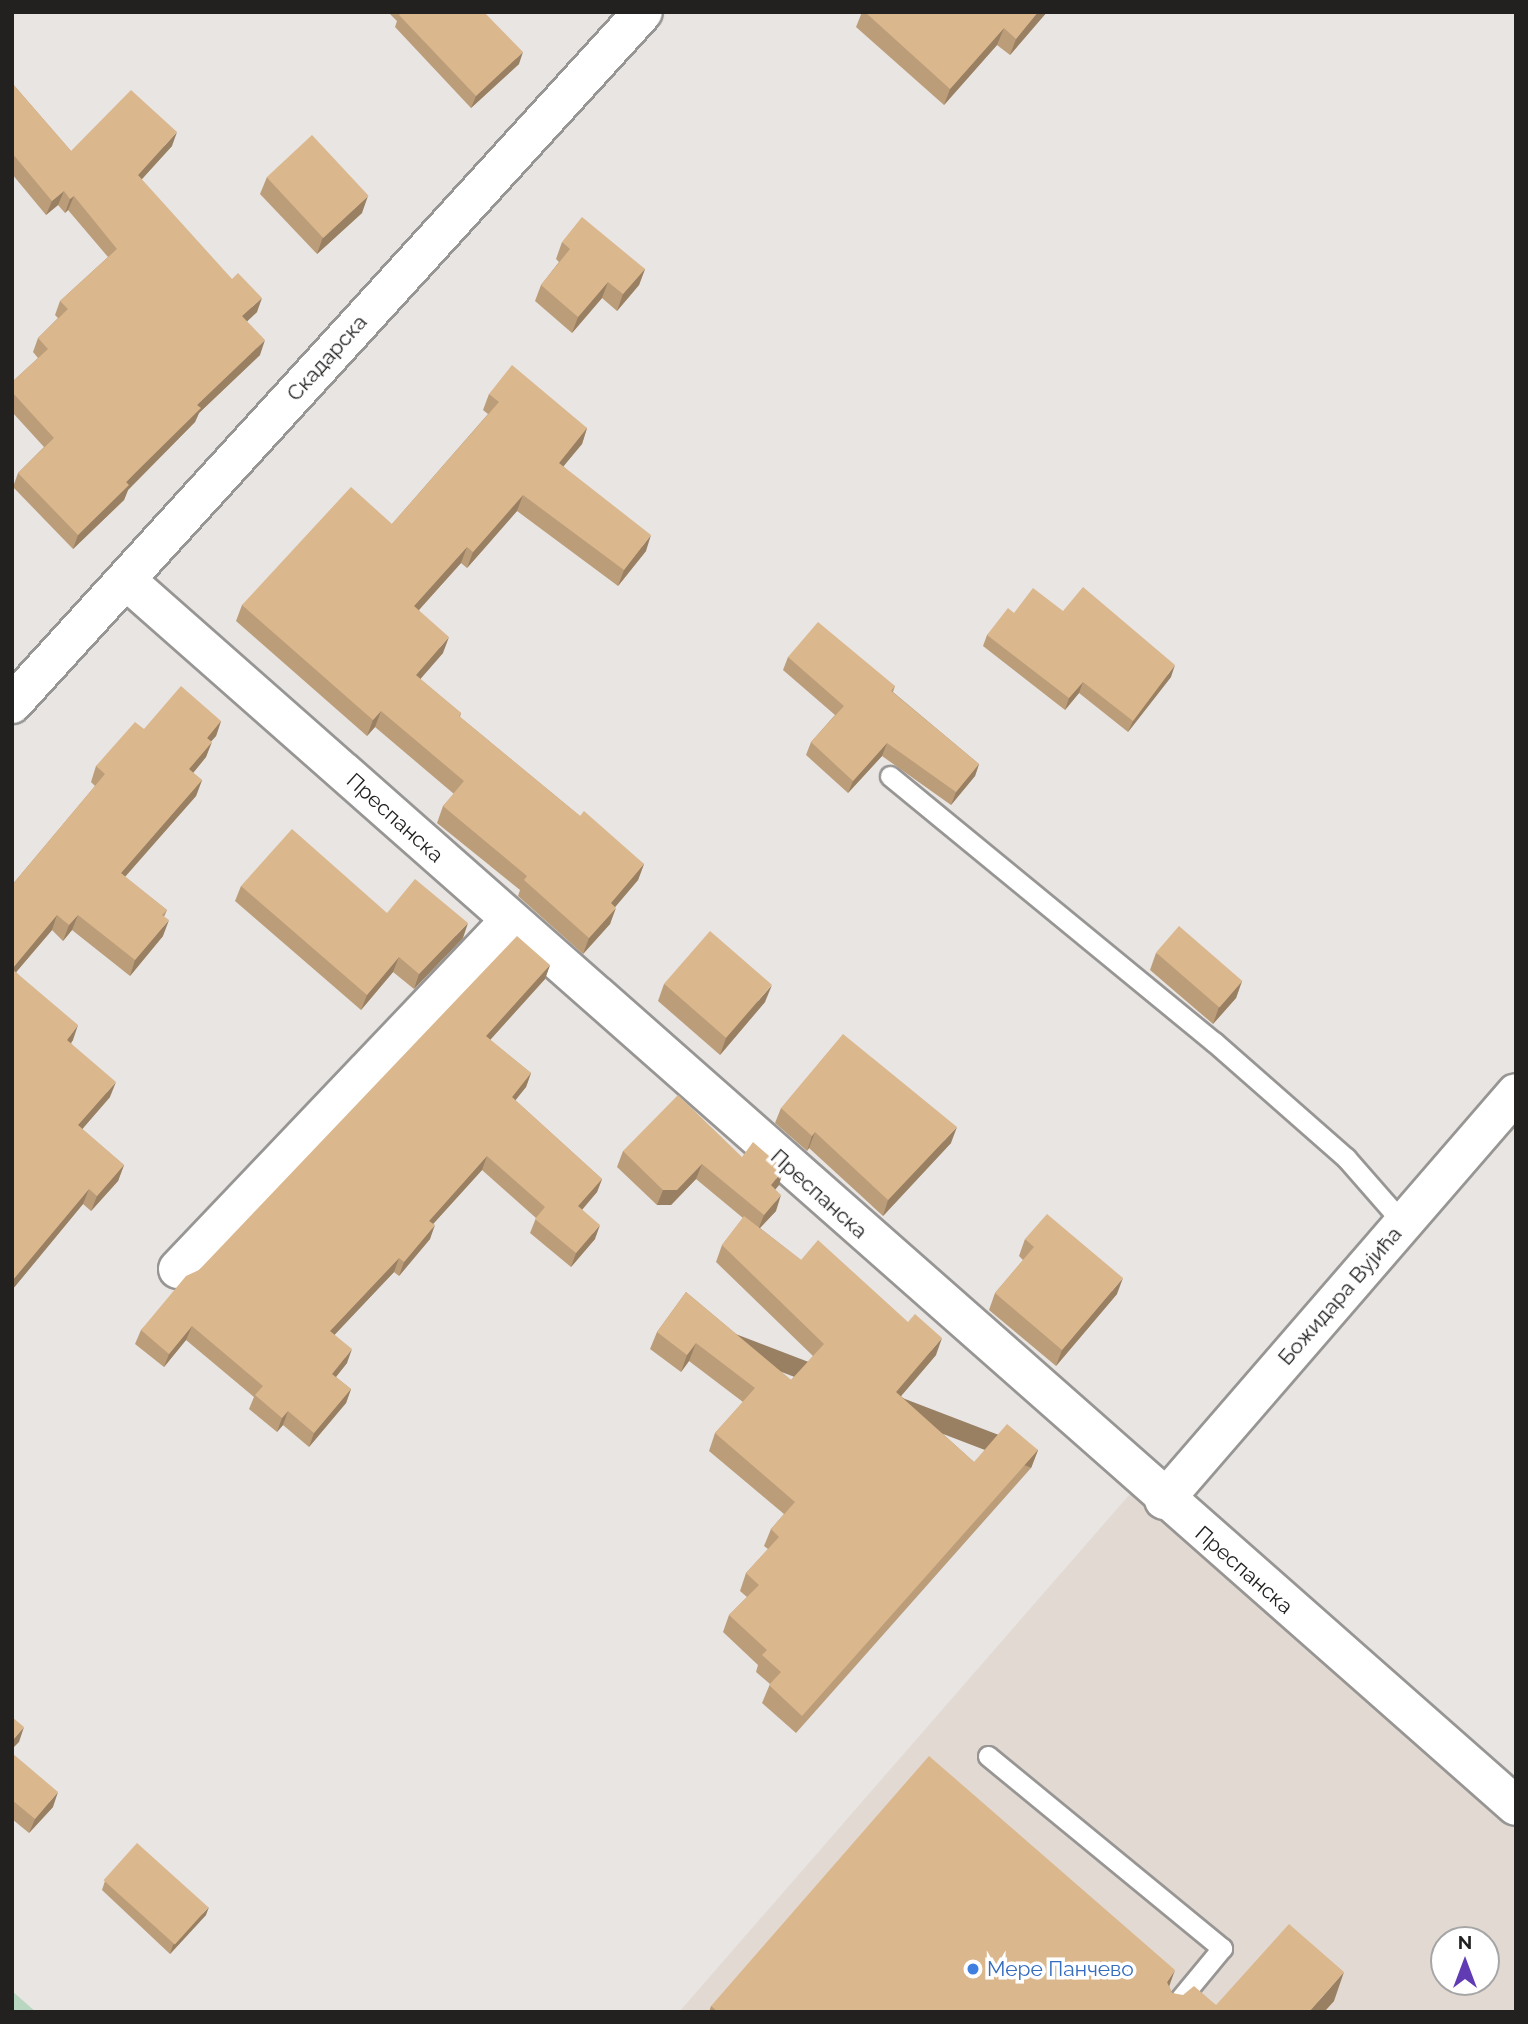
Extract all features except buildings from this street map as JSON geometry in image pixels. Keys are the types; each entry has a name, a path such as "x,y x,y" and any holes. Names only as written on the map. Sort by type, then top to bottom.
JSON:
{"street":[{"name":"Скадарска","path":"12,704 643,12"},
{"name":"Преспанска","path":"126,580 1164,1500 1516,1806"},
{"path":"178,1269 510,920"},
{"name":"Божидара Вујића","path":"1164,1500 1516,1093"}],"lane":[{"path":"890,776 1224,1051 1346,1158 1403,1223"},
{"path":"988,1756 1222,1948 1169,2012"}],"shaded area":[{"path":"1136,1487 1516,1818 1516,2012 679,2012"}],"green space":[{"path":"12,1991 36,2012 12,2012"}],"place":[{"name":"Мере Панчево","path":"973,1969"}]}
